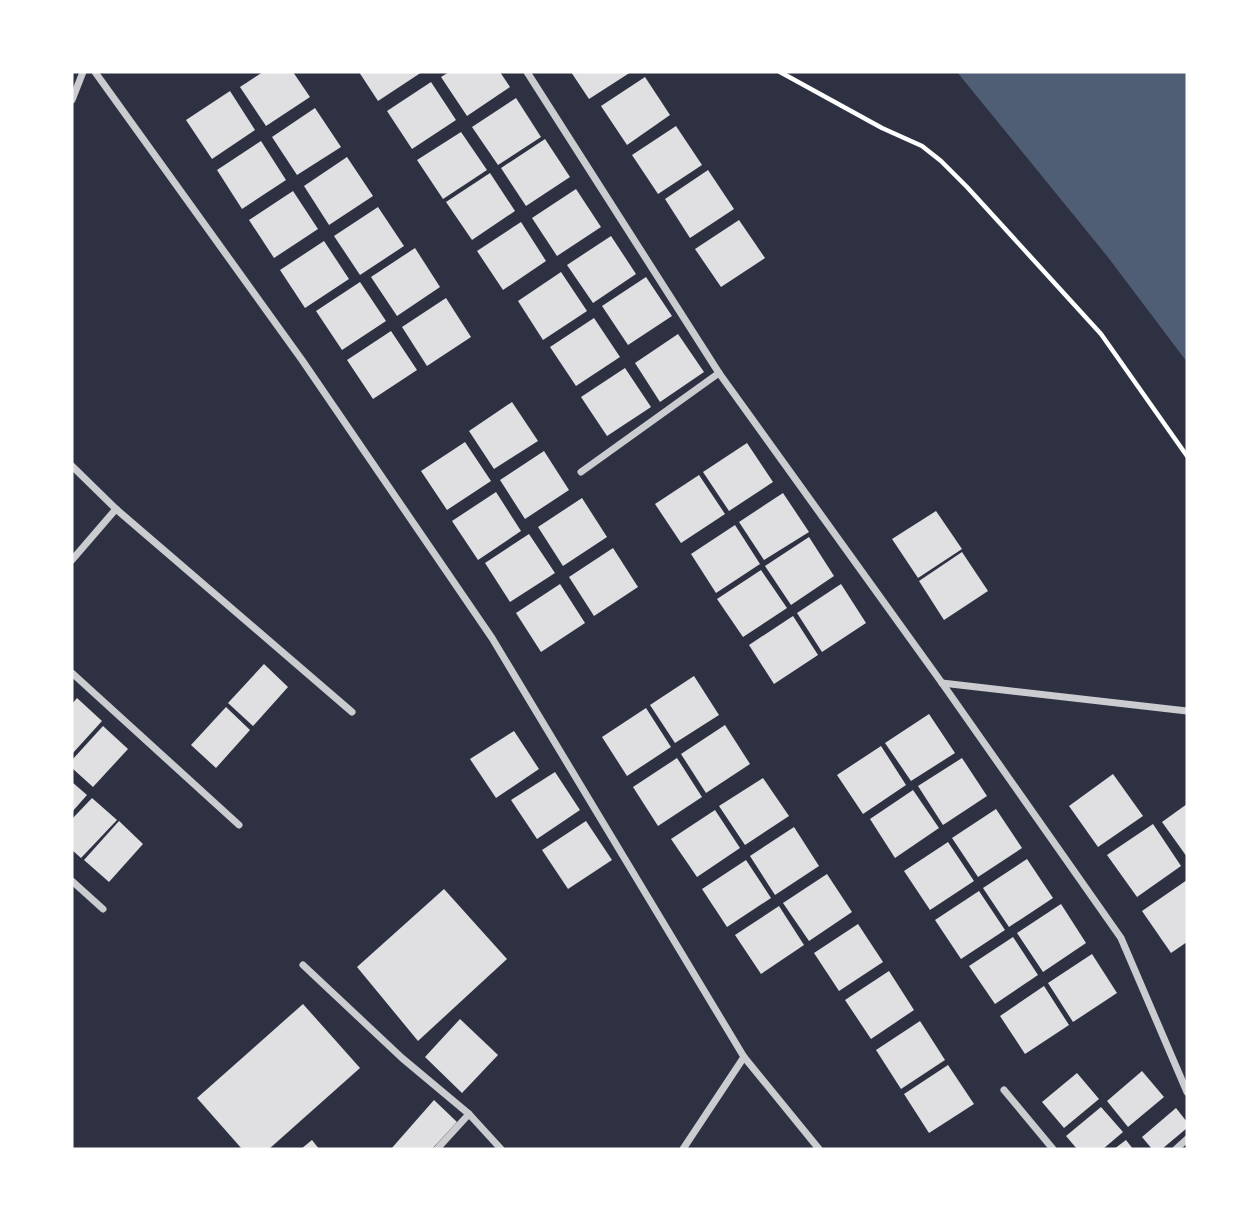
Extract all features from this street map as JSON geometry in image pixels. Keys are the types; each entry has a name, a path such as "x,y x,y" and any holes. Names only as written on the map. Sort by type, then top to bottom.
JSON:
{"street":[{"path":"72,100 83,72"},
{"path":"95,72 302,360 492,638 744,1057 819,1149"},
{"path":"527,72 719,373 1121,938 1187,1092"},
{"path":"580,472 719,373"},
{"path":"72,466 116,509 352,712"},
{"path":"72,560 116,509"},
{"path":"72,673 240,825"},
{"path":"942,683 1187,711"},
{"path":"72,881 103,909"},
{"path":"303,965 402,1058 469,1114 501,1149"},
{"path":"683,1149 744,1057"},
{"path":"1004,1090 1053,1149"},
{"path":"437,1149 469,1114"},
{"path":"1175,1149 1187,1139"}],"path":[{"path":"780,72 882,128 922,146 950,169 1101,334 1187,456"}],"water":[{"path":"957,72 1187,72 1187,362 1107,256"}],"building":[{"path":"263,72 293,72 310,97 266,126 240,87"},
{"path":"359,72 422,72 378,101"},
{"path":"449,72 500,72 510,87 467,116 441,77"},
{"path":"571,72 631,72 589,99"},
{"path":"645,77 670,115 627,145 601,106"},
{"path":"431,82 456,120 412,149 387,111"},
{"path":"230,91 255,130 212,159 186,120"},
{"path":"516,98 541,137 498,165 472,127"},
{"path":"315,108 341,147 297,175 272,137"},
{"path":"676,126 702,165 658,194 632,155"},
{"path":"461,132 487,170 443,199 417,160"},
{"path":"545,139 570,177 526,206 501,168"},
{"path":"261,141 286,180 242,209 217,170"},
{"path":"347,157 373,196 329,225 304,186"},
{"path":"708,170 734,209 690,238 665,199"},
{"path":"490,173 515,211 472,240 446,202"},
{"path":"576,189 601,227 557,256 532,218"},
{"path":"293,191 318,229 274,258 249,220"},
{"path":"378,207 404,246 360,275 334,236"},
{"path":"739,220 765,258 721,287 695,249"},
{"path":"521,222 546,261 503,290 477,251"},
{"path":"611,236 636,274 593,303 567,265"},
{"path":"324,241 349,279 305,308 280,270"},
{"path":"415,248 440,287 397,316 371,277"},
{"path":"561,272 587,311 543,340 518,301"},
{"path":"646,277 672,316 628,345 602,306"},
{"path":"360,282 386,321 342,350 316,311"},
{"path":"446,298 471,337 427,366 402,327"},
{"path":"594,318 620,357 576,386 550,347"},
{"path":"391,331 417,370 373,399 347,360"},
{"path":"678,334 704,372 660,402 635,363"},
{"path":"625,368 651,407 607,436 581,397"},
{"path":"512,402 538,441 494,469 469,431"},
{"path":"465,442 491,481 447,510 421,471"},
{"path":"747,443 773,482 729,511 703,472"},
{"path":"544,451 569,490 525,519 500,480"},
{"path":"699,475 725,514 681,543 655,504"},
{"path":"496,492 521,531 478,560 452,521"},
{"path":"783,493 809,532 764,560 739,522"},
{"path":"582,498 607,537 563,566 538,527"},
{"path":"936,511 962,549 918,578 892,539"},
{"path":"735,525 760,564 716,593 691,554"},
{"path":"529,534 555,573 510,602 485,563"},
{"path":"809,537 834,576 791,605 765,566"},
{"path":"613,548 638,587 594,616 569,577"},
{"path":"962,552 988,591 944,620 919,581"},
{"path":"761,570 787,608 743,637 717,599"},
{"path":"560,584 585,623 541,652 516,613"},
{"path":"841,584 866,623 822,652 797,613"},
{"path":"793,616 818,655 774,684 749,645"},
{"path":"264,664 288,687 253,726 228,703"},
{"path":"694,676 719,715 675,743 650,705"},
{"path":"77,698 102,721 72,754 72,704"},
{"path":"226,707 250,730 216,768 191,745"},
{"path":"646,708 671,747 627,776 602,737"},
{"path":"929,714 955,753 911,781 885,743"},
{"path":"725,725 750,764 706,793 681,754"},
{"path":"103,726 128,749 93,787 72,768 72,760"},
{"path":"514,731 539,769 496,798 470,759"},
{"path":"881,746 906,785 863,814 837,775"},
{"path":"677,758 702,797 658,826 633,787"},
{"path":"962,758 987,796 943,825 918,786"},
{"path":"555,772 580,810 537,839 511,800"},
{"path":"1113,774 1143,816 1098,847 1069,806"},
{"path":"763,778 789,816 745,845 719,806"},
{"path":"72,782 87,795 72,812"},
{"path":"913,790 939,828 895,858 870,819"},
{"path":"92,798 117,820 81,858 72,850 72,819"},
{"path":"1187,804 1187,857 1162,822"},
{"path":"996,809 1022,848 978,877 952,838"},
{"path":"715,810 740,848 697,877 671,839"},
{"path":"119,821 143,844 109,882 84,860"},
{"path":"586,821 612,860 568,889 542,850"},
{"path":"1153,824 1181,866 1137,897 1107,855"},
{"path":"794,827 819,866 775,895 750,856"},
{"path":"948,842 974,881 930,910 904,871"},
{"path":"1027,859 1053,898 1009,927 983,888"},
{"path":"746,860 771,898 727,927 702,889"},
{"path":"827,874 852,912 809,941 783,903"},
{"path":"1187,880 1187,942 1171,953 1142,911"},
{"path":"444,889 507,959 418,1041 357,967"},
{"path":"979,891 1005,930 961,959 935,920"},
{"path":"1061,904 1086,943 1043,972 1017,933"},
{"path":"779,906 804,945 761,974 735,935"},
{"path":"858,924 883,962 839,991 814,953"},
{"path":"1013,937 1038,975 995,1004 969,966"},
{"path":"1092,954 1117,993 1073,1022 1048,983"},
{"path":"889,971 914,1010 871,1039 845,1000"},
{"path":"1044,986 1069,1025 1025,1054 1000,1016"},
{"path":"303,1004 360,1068 269,1149 242,1149 197,1098"},
{"path":"460,1019 498,1055 462,1093 425,1057"},
{"path":"920,1021 945,1060 901,1089 876,1050"},
{"path":"948,1065 974,1104 929,1133 904,1094"},
{"path":"1142,1071 1164,1097 1128,1127 1107,1101"},
{"path":"1077,1073 1099,1099 1064,1128 1042,1102"},
{"path":"434,1100 457,1122 432,1149 391,1149"},
{"path":"1101,1107 1123,1132 1103,1149 1077,1149 1066,1136"},
{"path":"1176,1108 1187,1122 1187,1128 1162,1149 1152,1149 1142,1137"},
{"path":"312,1140 319,1149 301,1149"},
{"path":"1126,1140 1133,1149 1114,1149"}]}
